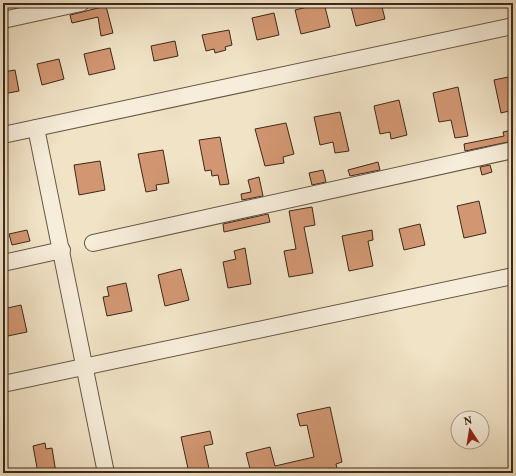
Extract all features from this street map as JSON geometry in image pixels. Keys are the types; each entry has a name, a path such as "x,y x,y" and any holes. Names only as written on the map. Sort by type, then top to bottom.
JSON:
{"street":[{"path":"3,20 81,3"},
{"path":"3,135 513,26"},
{"path":"36,128 62,250 106,473"},
{"path":"93,243 513,150"},
{"path":"3,263 62,250"},
{"path":"3,384 513,276"}],"building":[{"path":"324,3 330,27 301,34 295,10"},
{"path":"350,3 381,3 385,19 356,26"},
{"path":"106,6 113,33 101,36 98,17 72,23 70,15"},
{"path":"274,13 279,35 257,40 252,18"},
{"path":"229,30 232,45 225,47 226,50 215,53 214,49 206,51 202,35"},
{"path":"175,41 178,56 154,61 151,46"},
{"path":"110,48 115,69 89,75 84,54"},
{"path":"59,59 64,79 42,85 37,64"},
{"path":"15,70 19,91 3,94 3,72"},
{"path":"513,76 513,110 501,113 494,80"},
{"path":"458,87 468,136 455,138 451,120 439,122 433,93"},
{"path":"399,100 407,135 391,139 390,132 380,134 374,106"},
{"path":"340,112 349,151 335,153 333,142 320,145 314,117"},
{"path":"286,123 294,154 283,157 284,163 265,166 255,129"},
{"path":"513,130 513,141 465,151 464,144 504,136 503,132"},
{"path":"220,137 229,184 220,185 218,175 212,176 211,170 205,171 199,140"},
{"path":"163,150 169,183 156,185 157,190 146,192 138,154"},
{"path":"100,161 105,190 79,195 74,165"},
{"path":"378,162 380,170 350,176 348,170"},
{"path":"490,165 492,172 482,175 480,167"},
{"path":"323,170 326,182 312,185 309,173"},
{"path":"259,177 263,196 242,200 241,194 251,192 248,180"},
{"path":"479,201 486,233 464,238 457,206"},
{"path":"312,207 315,225 304,227 313,273 289,277 284,251 296,249 289,211"},
{"path":"268,214 270,222 224,232 223,224"},
{"path":"420,224 425,245 404,250 399,229"},
{"path":"27,230 30,241 12,245 9,234"},
{"path":"372,230 373,240 368,241 373,266 349,271 342,236"},
{"path":"245,248 251,284 228,288 223,262 236,259 234,251"},
{"path":"181,269 189,300 165,306 158,275"},
{"path":"126,283 132,311 107,316 103,297 109,296 107,287"},
{"path":"21,305 27,332 3,337 3,309"},
{"path":"330,407 342,462 336,464 338,473 251,473 246,453 270,447 275,466 314,457 307,425 300,426 297,414"},
{"path":"210,431 213,444 204,446 210,473 189,473 181,437"},
{"path":"45,443 46,449 52,448 56,473 38,473 33,446"}]}
